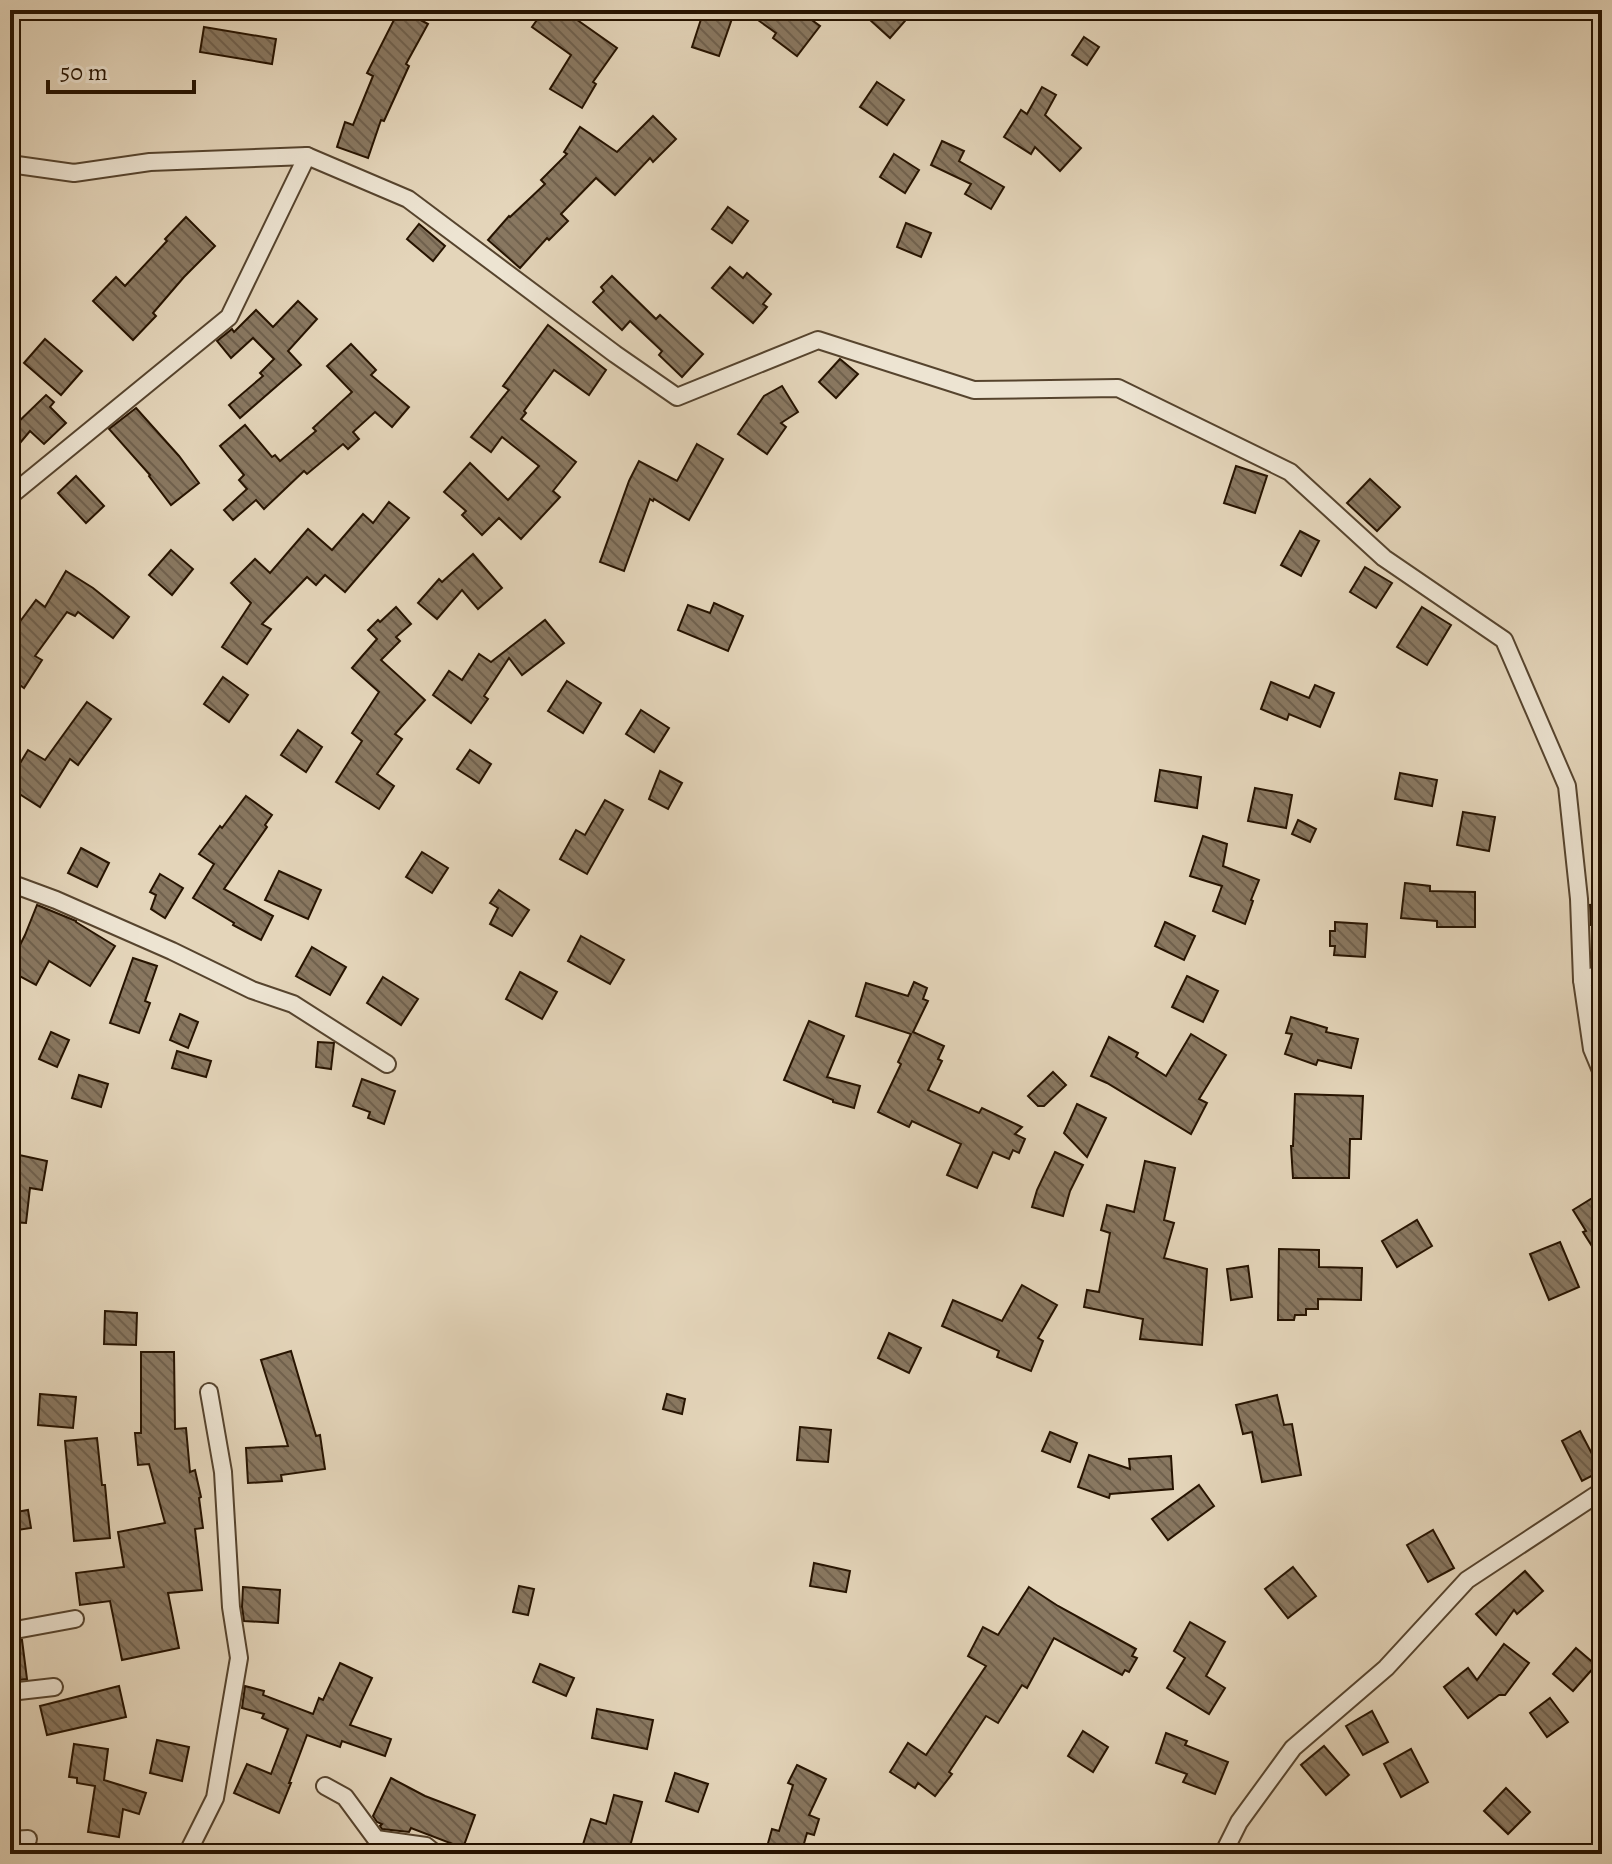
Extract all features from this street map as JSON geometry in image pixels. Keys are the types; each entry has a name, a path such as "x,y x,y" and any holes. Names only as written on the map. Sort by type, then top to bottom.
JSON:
{"street":[{"path":"10,496 229,317 307,156"},
{"path":"10,164 74,173 150,162 307,156 408,199 677,397 818,340 974,390 1118,388 1290,472 1384,558 1504,640 1567,786 1579,899 1582,980 1592,1049 1602,1073"},
{"path":"10,883 172,951 252,990 293,1004 387,1064"},
{"path":"1582,980 1602,973"},
{"path":"187,1854 215,1798 239,1658 231,1607 223,1472 209,1392"},
{"path":"1223,1854 1239,1822 1293,1748 1386,1668 1467,1580 1602,1491"},
{"path":"10,1631 75,1619"},
{"path":"10,1692 54,1687"},
{"path":"325,1786 345,1797 376,1839 426,1846 436,1854"},
{"path":"10,1840 28,1839"}],"building":[{"path":"399,10 428,24 406,64 409,66 384,121 381,120 368,158 337,147 345,122 353,125 373,76 367,73"},
{"path":"544,10 563,10 617,48 593,82 596,84 582,108 550,89 571,55 532,27"},
{"path":"704,10 735,10 719,56 692,47"},
{"path":"744,10 798,10 820,26 797,56 773,38 776,33"},
{"path":"879,10 891,10 905,21 890,38 870,20"},
{"path":"204,27 276,39 272,64 200,52"},
{"path":"1084,37 1099,47 1087,65 1072,55"},
{"path":"877,82 904,100 887,125 860,107"},
{"path":"1042,87 1056,95 1045,115 1081,148 1060,171 1035,147 1031,154 1004,137 1021,110 1027,114"},
{"path":"653,116 676,139 653,162 650,158 615,195 596,178 561,214 568,221 549,240 547,238 520,268 488,240 509,216 545,184 541,180 567,154 564,152 580,127 617,152"},
{"path":"942,141 964,151 959,161 1004,187 991,209 965,194 971,184 931,165"},
{"path":"894,154 919,170 905,193 880,177"},
{"path":"728,207 748,221 732,243 712,229"},
{"path":"186,217 215,246 184,277 153,313 156,316 133,340 93,301 116,277 125,286"},
{"path":"906,223 931,233 921,257 897,247"},
{"path":"419,224 445,246 433,261 407,239"},
{"path":"730,267 743,278 747,273 771,294 763,304 767,307 753,323 712,288"},
{"path":"612,276 656,319 660,315 703,354 682,377 659,355 662,351 630,321 622,330 593,302"},
{"path":"298,301 317,319 288,351 301,365 240,418 229,405 263,376 260,373 274,359 253,338 231,358 217,341 232,329 234,332 256,310 273,327"},
{"path":"548,325 606,370 589,395 554,370 521,419 576,462 553,491 560,497 521,539 499,518 482,535 462,515 466,511 444,492 470,463 508,500 539,466 502,437 491,452 471,437 509,390 503,386"},
{"path":"45,339 82,371 61,395 24,363"},
{"path":"351,344 376,370 371,375 409,407 392,427 375,412 353,432 359,439 348,449 343,444 307,474 304,471 264,509 256,500 233,520 224,510 247,489 239,480 244,475 220,446 245,425 272,457 275,455 280,461 316,431 313,428 352,392 327,366"},
{"path":"840,359 858,374 836,398 819,382"},
{"path":"782,386 798,412 781,423 786,427 767,454 738,434 764,396"},
{"path":"46,395 54,402 50,407 66,423 44,444 30,431 10,455 10,430"},
{"path":"136,408 199,483 171,505 150,475 109,429"},
{"path":"697,444 723,459 689,520 650,499 624,571 600,562 639,461 677,481"},
{"path":"1236,466 1267,476 1255,513 1224,503"},
{"path":"76,476 104,506 86,523 58,493"},
{"path":"1370,479 1400,507 1377,531 1347,503"},
{"path":"389,502 409,518 345,592 325,575 316,585 307,577 262,624 271,629 247,664 222,647 251,603 231,583 255,559 270,573 308,529 332,550 363,514 373,523"},
{"path":"1300,531 1319,541 1301,576 1281,565"},
{"path":"171,550 193,569 172,595 149,575"},
{"path":"473,554 502,588 478,609 462,590 437,619 418,603 439,579 442,582"},
{"path":"1365,567 1392,583 1376,608 1350,592"},
{"path":"66,571 129,617 113,638 78,612 75,616 67,612 35,656 42,660 24,688 10,678 10,635 36,600 45,607"},
{"path":"714,603 743,616 728,651 678,630 688,605 710,613"},
{"path":"396,607 411,624 396,637 400,641 381,660 425,700 395,734 402,739 377,774 394,786 379,809 336,782 362,741 352,733 379,692 352,668 377,639 368,630"},
{"path":"1422,607 1451,625 1427,665 1397,647"},
{"path":"545,620 564,643 522,675 509,658 484,696 488,699 471,723 433,695 449,671 462,680 479,654 491,662"},
{"path":"223,677 248,695 229,722 204,704"},
{"path":"567,681 601,703 583,733 548,711"},
{"path":"1271,682 1309,698 1315,685 1334,693 1320,727 1289,714 1287,720 1261,709"},
{"path":"87,702 111,719 78,765 70,759 40,807 10,788 10,780 28,750 45,760"},
{"path":"641,710 669,728 654,752 626,734"},
{"path":"298,730 322,747 306,772 281,755"},
{"path":"470,750 491,764 479,783 457,769"},
{"path":"1160,770 1201,777 1197,808 1155,801"},
{"path":"660,771 682,783 668,809 649,799"},
{"path":"1400,773 1437,780 1432,806 1395,799"},
{"path":"1255,788 1292,795 1286,828 1248,821"},
{"path":"246,796 272,815 224,889 273,916 261,940 193,898 214,864 199,854"},
{"path":"605,800 623,810 587,874 560,859 576,830 585,835"},
{"path":"1463,812 1495,817 1489,851 1457,845"},
{"path":"1298,820 1316,829 1310,842 1292,834"},
{"path":"1203,836 1227,844 1223,866 1259,880 1245,924 1213,911 1222,886 1190,876"},
{"path":"81,848 109,863 97,887 68,873"},
{"path":"422,852 448,868 432,893 406,877"},
{"path":"279,871 321,890 308,919 265,900"},
{"path":"160,874 183,888 165,918 151,909 156,895 150,892"},
{"path":"1405,883 1430,886 1430,891 1475,892 1475,927 1437,927 1437,921 1401,918"},
{"path":"499,890 529,910 512,936 490,924 498,908 490,903"},
{"path":"1600,904 1602,924 1591,925 1590,905"},
{"path":"37,905 76,921 115,946 90,986 49,961 36,985 10,971"},
{"path":"1165,922 1195,936 1184,960 1155,946"},
{"path":"1335,922 1367,924 1365,957 1334,955 1335,946 1330,946 1330,931 1335,931"},
{"path":"581,936 624,960 610,984 568,961"},
{"path":"312,947 346,967 330,995 296,976"},
{"path":"133,958 157,966 145,1001 150,1003 139,1033 110,1023"},
{"path":"520,972 557,992 542,1019 506,999"},
{"path":"1187,976 1218,991 1203,1022 1172,1007"},
{"path":"383,977 418,999 401,1025 367,1003"},
{"path":"914,982 927,988 923,999 928,1001 913,1032 944,1046 938,1059 942,1061 928,1090 979,1113 982,1108 1022,1127 1015,1134 1025,1139 1019,1153 1013,1150 1009,1159 993,1152 977,1188 947,1175 961,1144 912,1121 909,1127 878,1112 901,1064 898,1062 911,1034 856,1016 866,983 908,996"},
{"path":"180,1014 198,1022 188,1048 170,1040"},
{"path":"1291,1017 1327,1028 1326,1032 1358,1039 1351,1068 1318,1060 1316,1065 1285,1054 1292,1034 1286,1033"},
{"path":"809,1021 844,1036 827,1077 860,1086 854,1108 784,1080"},
{"path":"51,1032 69,1040 57,1067 39,1059"},
{"path":"1191,1034 1226,1055 1199,1099 1207,1103 1191,1134 1091,1076 1109,1037 1138,1053 1136,1057 1166,1076"},
{"path":"318,1042 334,1043 331,1069 316,1067"},
{"path":"177,1051 211,1061 206,1077 172,1068"},
{"path":"1053,1072 1066,1085 1044,1106 1038,1106 1028,1096"},
{"path":"79,1075 108,1084 101,1107 72,1098"},
{"path":"362,1079 395,1091 384,1124 368,1118 370,1112 353,1106"},
{"path":"1295,1094 1363,1096 1361,1139 1350,1139 1349,1178 1293,1178 1291,1146"},
{"path":"1077,1104 1106,1118 1087,1157 1064,1133"},
{"path":"1055,1152 1083,1165 1070,1191 1063,1216 1032,1207"},
{"path":"10,1153 47,1161 42,1190 30,1188 26,1223 10,1222"},
{"path":"1145,1161 1175,1168 1164,1220 1174,1223 1164,1258 1207,1269 1202,1345 1140,1339 1143,1319 1084,1307 1087,1290 1099,1292 1110,1233 1101,1230 1107,1205 1134,1212"},
{"path":"1602,1192 1602,1262 1573,1210"},
{"path":"1417,1220 1432,1246 1397,1267 1382,1241"},
{"path":"1560,1242 1579,1287 1549,1300 1530,1254"},
{"path":"1279,1249 1319,1250 1319,1267 1362,1268 1361,1300 1318,1299 1318,1309 1306,1309 1306,1315 1295,1315 1294,1320 1278,1320"},
{"path":"1248,1266 1252,1297 1231,1300 1227,1269"},
{"path":"1022,1285 1057,1305 1038,1338 1043,1341 1031,1371 997,1357 999,1351 942,1326 953,1300 1002,1321"},
{"path":"105,1311 137,1313 136,1345 104,1344"},
{"path":"889,1333 921,1348 909,1373 878,1358"},
{"path":"291,1351 316,1436 320,1435 325,1469 281,1475 282,1481 248,1483 246,1448 288,1446 261,1360"},
{"path":"141,1352 174,1352 175,1429 186,1428 190,1472 195,1470 201,1497 203,1528 195,1529 202,1590 168,1593 179,1648 122,1660 110,1601 80,1605 76,1573 124,1567 118,1532 165,1523 149,1464 138,1465 135,1433 141,1433"},
{"path":"40,1394 76,1397 73,1428 38,1425"},
{"path":"667,1394 685,1399 682,1414 663,1409"},
{"path":"1277,1395 1284,1425 1292,1424 1301,1475 1262,1482 1252,1432 1243,1434 1236,1405"},
{"path":"800,1427 831,1430 828,1462 797,1460"},
{"path":"1580,1431 1601,1471 1582,1481 1562,1441"},
{"path":"1050,1432 1077,1443 1070,1462 1042,1451"},
{"path":"97,1438 110,1538 74,1541 65,1441"},
{"path":"1089,1455 1130,1469 1129,1459 1171,1456 1173,1489 1110,1494 1109,1498 1078,1487"},
{"path":"1199,1485 1214,1506 1168,1540 1152,1519"},
{"path":"28,1510 31,1528 10,1531 10,1513"},
{"path":"1433,1530 1454,1568 1428,1582 1407,1545"},
{"path":"814,1563 850,1571 846,1592 810,1586"},
{"path":"1293,1567 1316,1596 1288,1618 1265,1589"},
{"path":"1525,1571 1543,1591 1517,1614 1514,1610 1496,1635 1476,1614"},
{"path":"519,1586 534,1589 528,1615 513,1612"},
{"path":"243,1587 280,1590 278,1623 244,1621"},
{"path":"1029,1587 1136,1649 1132,1656 1137,1658 1129,1672 1125,1670 1122,1675 1054,1638 1027,1688 1022,1685 998,1723 986,1716 949,1772 952,1774 935,1796 918,1783 915,1788 890,1772 908,1743 926,1755 986,1666 968,1656 983,1627 998,1635"},
{"path":"1190,1622 1225,1642 1206,1676 1225,1688 1209,1714 1167,1688 1185,1658 1174,1651"},
{"path":"22,1640 27,1679 10,1681 10,1642"},
{"path":"1504,1644 1529,1663 1505,1695 1499,1695 1468,1718 1444,1687 1468,1668 1477,1680"},
{"path":"1576,1648 1596,1665 1573,1691 1553,1674"},
{"path":"340,1663 372,1678 350,1725 391,1739 385,1756 342,1741 340,1747 307,1735 279,1813 234,1793 247,1764 271,1774 288,1729 262,1718 264,1714 242,1708 245,1686 264,1691 263,1695 313,1714"},
{"path":"540,1664 574,1678 566,1696 533,1682"},
{"path":"119,1686 126,1717 47,1735 40,1706"},
{"path":"1550,1698 1568,1722 1547,1737 1530,1713"},
{"path":"597,1709 653,1720 647,1749 592,1738"},
{"path":"1372,1711 1388,1742 1363,1755 1346,1726"},
{"path":"1083,1731 1108,1747 1093,1772 1068,1756"},
{"path":"1166,1733 1187,1741 1185,1745 1228,1762 1215,1794 1183,1782 1187,1774 1156,1763"},
{"path":"157,1740 189,1747 182,1781 150,1773"},
{"path":"74,1744 108,1749 104,1780 146,1793 139,1814 123,1809 119,1837 88,1832 95,1786 77,1783 77,1778 69,1777"},
{"path":"1324,1746 1349,1775 1326,1795 1301,1765"},
{"path":"1411,1749 1428,1782 1401,1797 1384,1764"},
{"path":"797,1765 826,1779 809,1815 819,1819 814,1835 807,1833 801,1854 765,1854 772,1829 779,1831 793,1785 788,1783"},
{"path":"675,1773 708,1784 698,1812 666,1801"},
{"path":"391,1778 425,1796 475,1815 463,1848 411,1828 409,1832 382,1829 382,1824 373,1816"},
{"path":"1506,1788 1530,1812 1508,1834 1484,1811"},
{"path":"614,1795 642,1802 628,1854 580,1854 591,1819 606,1824"}]}
